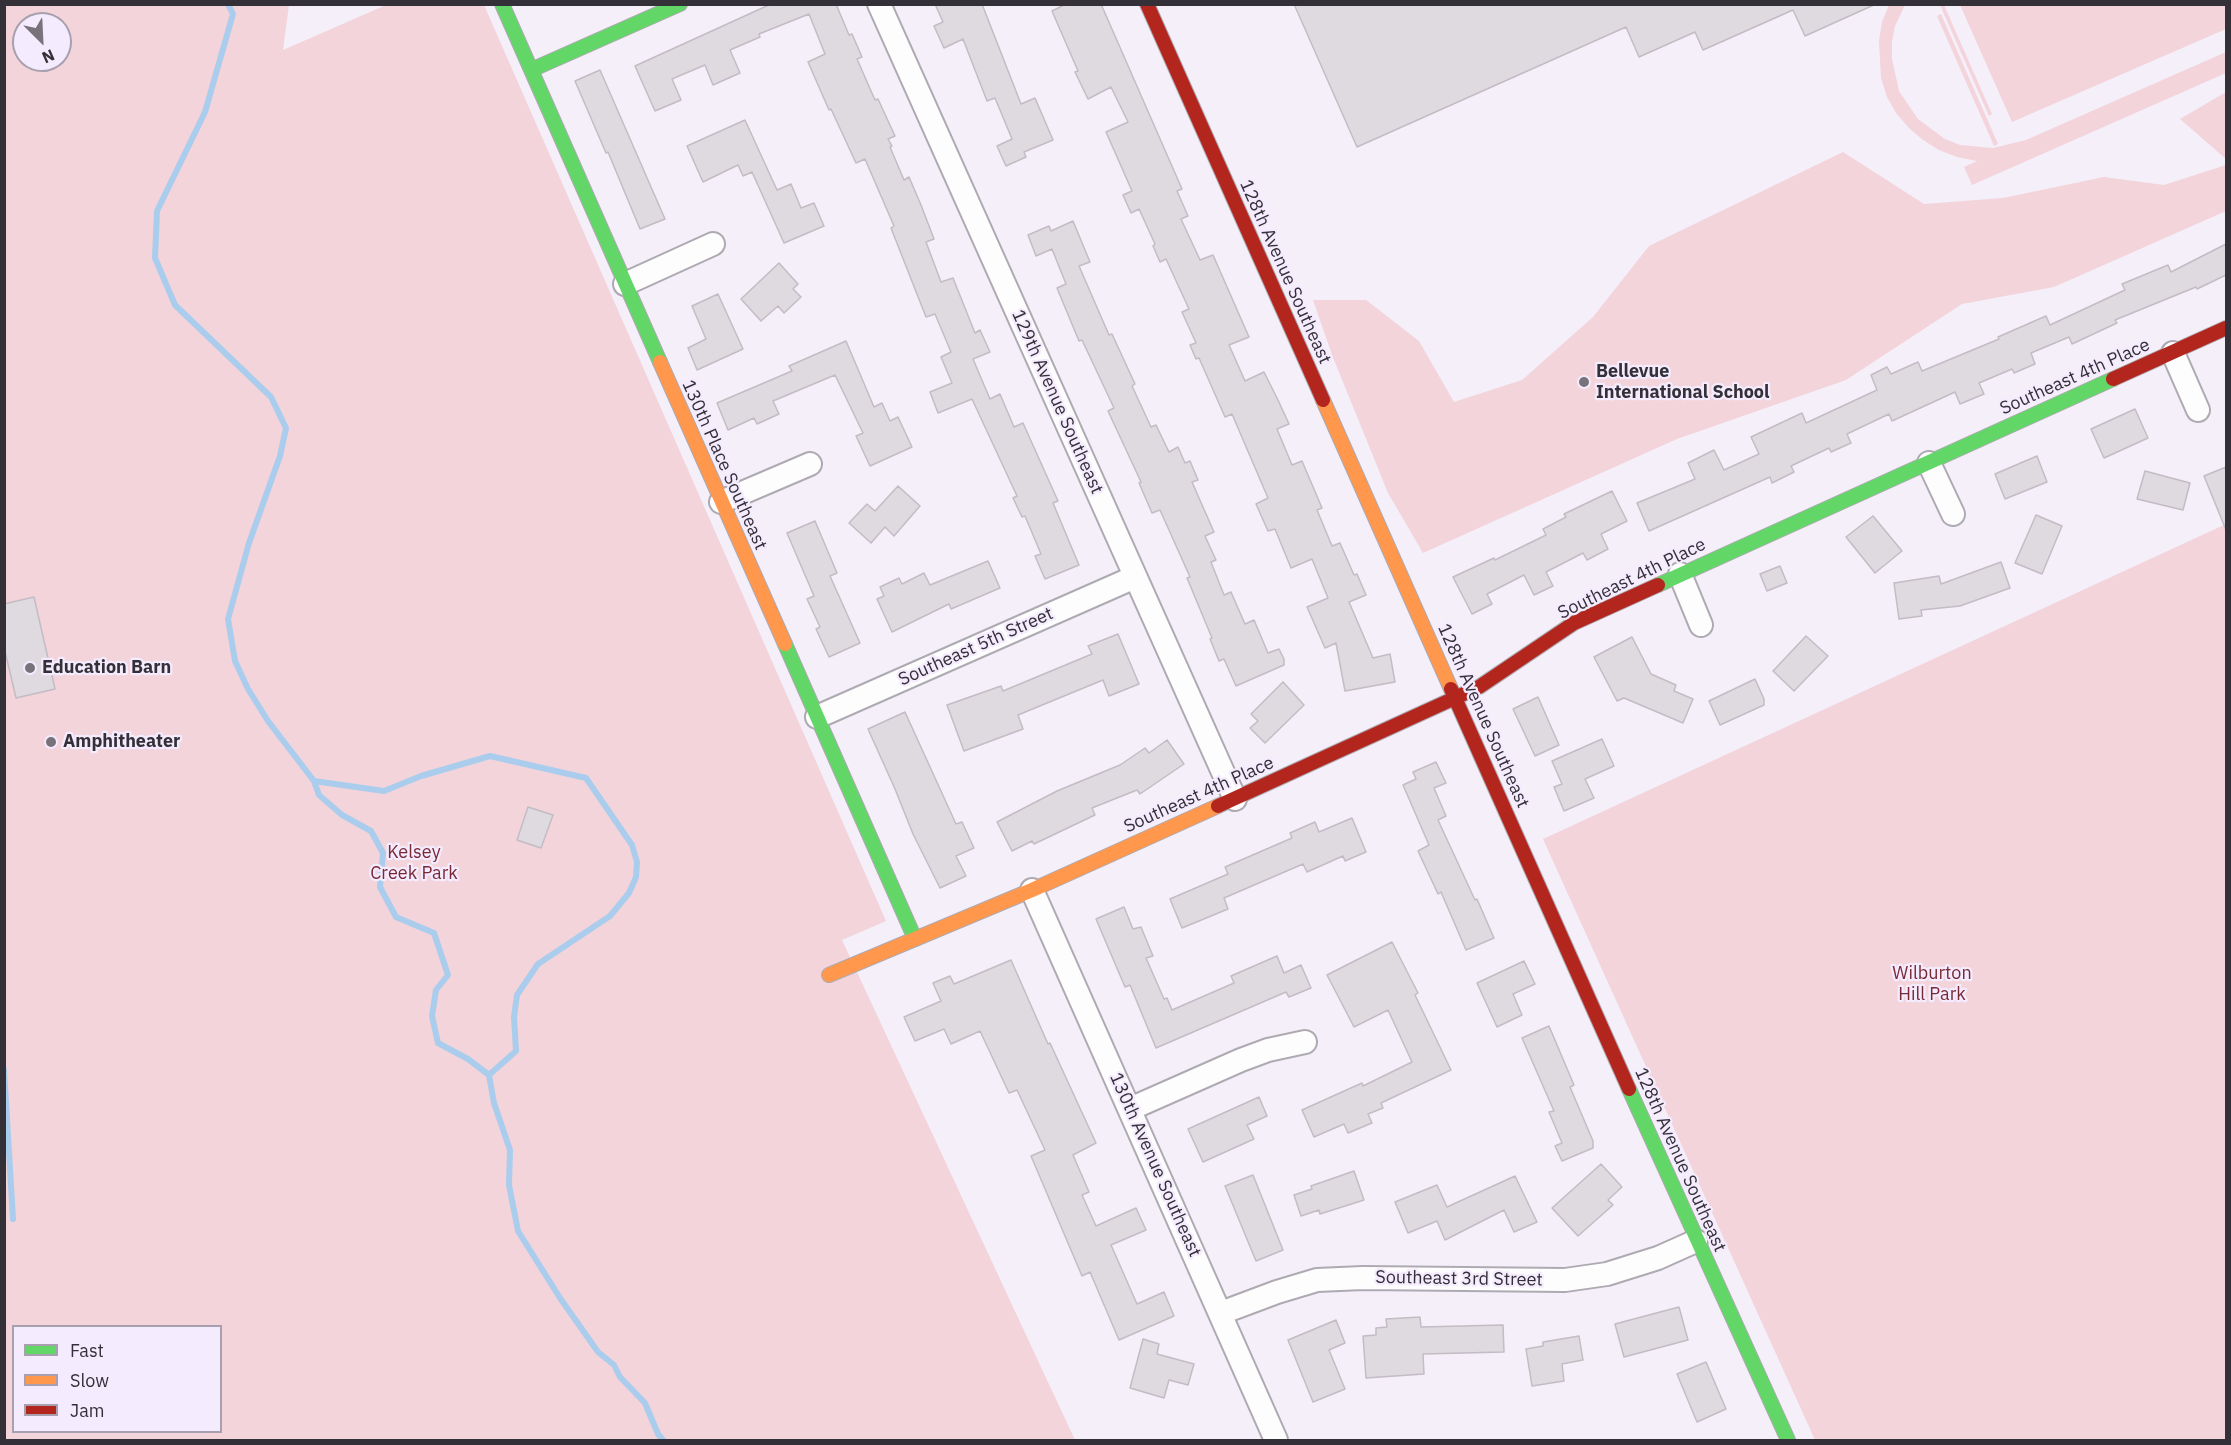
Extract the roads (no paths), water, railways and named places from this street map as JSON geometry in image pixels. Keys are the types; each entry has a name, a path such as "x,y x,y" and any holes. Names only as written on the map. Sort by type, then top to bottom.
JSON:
{"street":[{"name":"130th Place Southeast","path":"502,4 915,939"},
{"path":"531,70 680,4"},
{"name":"129th Avenue Southeast","path":"879,4 1234,799"},
{"name":"128th Avenue Southeast","path":"1147,4 1696,1241 1788,1440"},
{"path":"625,284 713,244"},
{"name":"Southeast 4th Place","path":"829,975 1032,890 1456,698 1479,687 1574,623 2226,328"},
{"path":"2173,352 2198,410"},
{"path":"1929,463 1953,514"},
{"path":"721,502 810,464"},
{"path":"1680,574 1701,625"},
{"name":"Southeast 5th Street","path":"817,717 1135,577"},
{"name":"130th Avenue Southeast","path":"1032,890 1276,1440"},
{"path":"1130,1109 1241,1060 1269,1050 1305,1042"},
{"name":"Southeast 3rd Street","path":"1221,1313 1317,1280 1363,1278 1565,1280 1597,1275 1658,1258 1696,1241"}],"waterway":[{"path":"228,4 233,14 205,112 157,211 155,258 175,305 271,397 286,428 280,456 249,543 228,619 235,661 248,689 268,721 314,781 319,795 342,815 371,831 383,853 380,887 396,917 434,933 448,975 436,990 432,1016 438,1043 468,1059 489,1075 494,1103 510,1150 509,1185 518,1231 560,1298 598,1352 614,1365 620,1377 645,1403 658,1434 663,1440"},
{"path":"314,781 384,791 421,776 490,756 586,778 632,845 637,862 636,877 629,893 610,916 538,964 517,995 514,1017 516,1051 489,1075"},
{"path":"4,1069 13,1219"}],"place":[{"name":"Bellevue International School","path":"1584,382"},
{"name":"Education Barn","path":"30,668"},
{"name":"Amphitheater","path":"51,742"}],"park label":[{"name":"Kelsey Creek Park","path":"414,863"},
{"name":"Wilburton Hill Park","path":"1932,984"}]}
